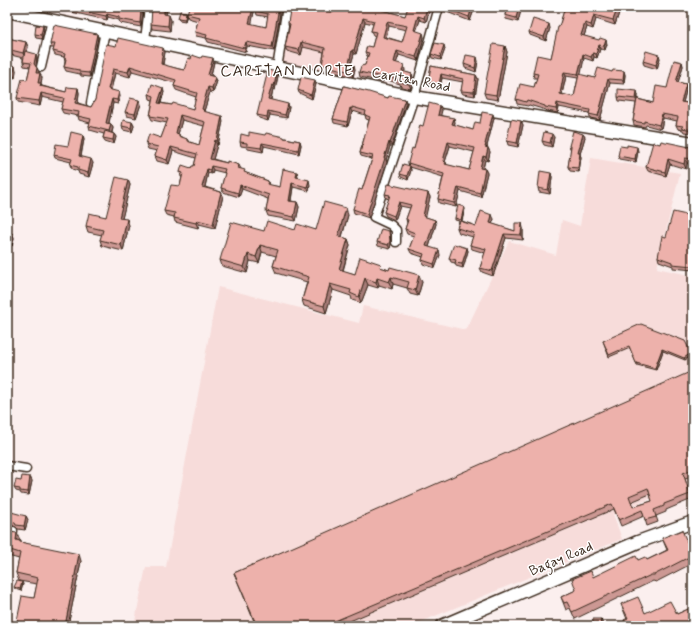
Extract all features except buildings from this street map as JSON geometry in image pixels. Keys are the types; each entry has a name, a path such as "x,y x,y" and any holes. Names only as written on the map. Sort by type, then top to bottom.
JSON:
{"main road":[{"name":"Caritan Road","path":"7,11 414,97 693,143"},
{"name":"Bagay Road","path":"442,626 638,542 693,522"}],"street":[{"path":"145,40 149,7"},
{"path":"277,68 287,7"},
{"path":"396,242 396,230 391,225 374,217 414,97 439,7"},
{"path":"41,67 52,20"},
{"path":"91,103 105,31"},
{"path":"7,466 26,469"}],"shaded area":[{"path":"291,7 350,7 337,75 282,63"},
{"path":"591,158 680,173 657,268 693,276 693,481 613,514 622,539 411,626 134,626 146,567 166,567 218,287 359,323 363,306 466,330 509,241 556,255 562,220 580,226"}],"district":[{"name":"CARITAN NORTE","path":"287,71"}]}
